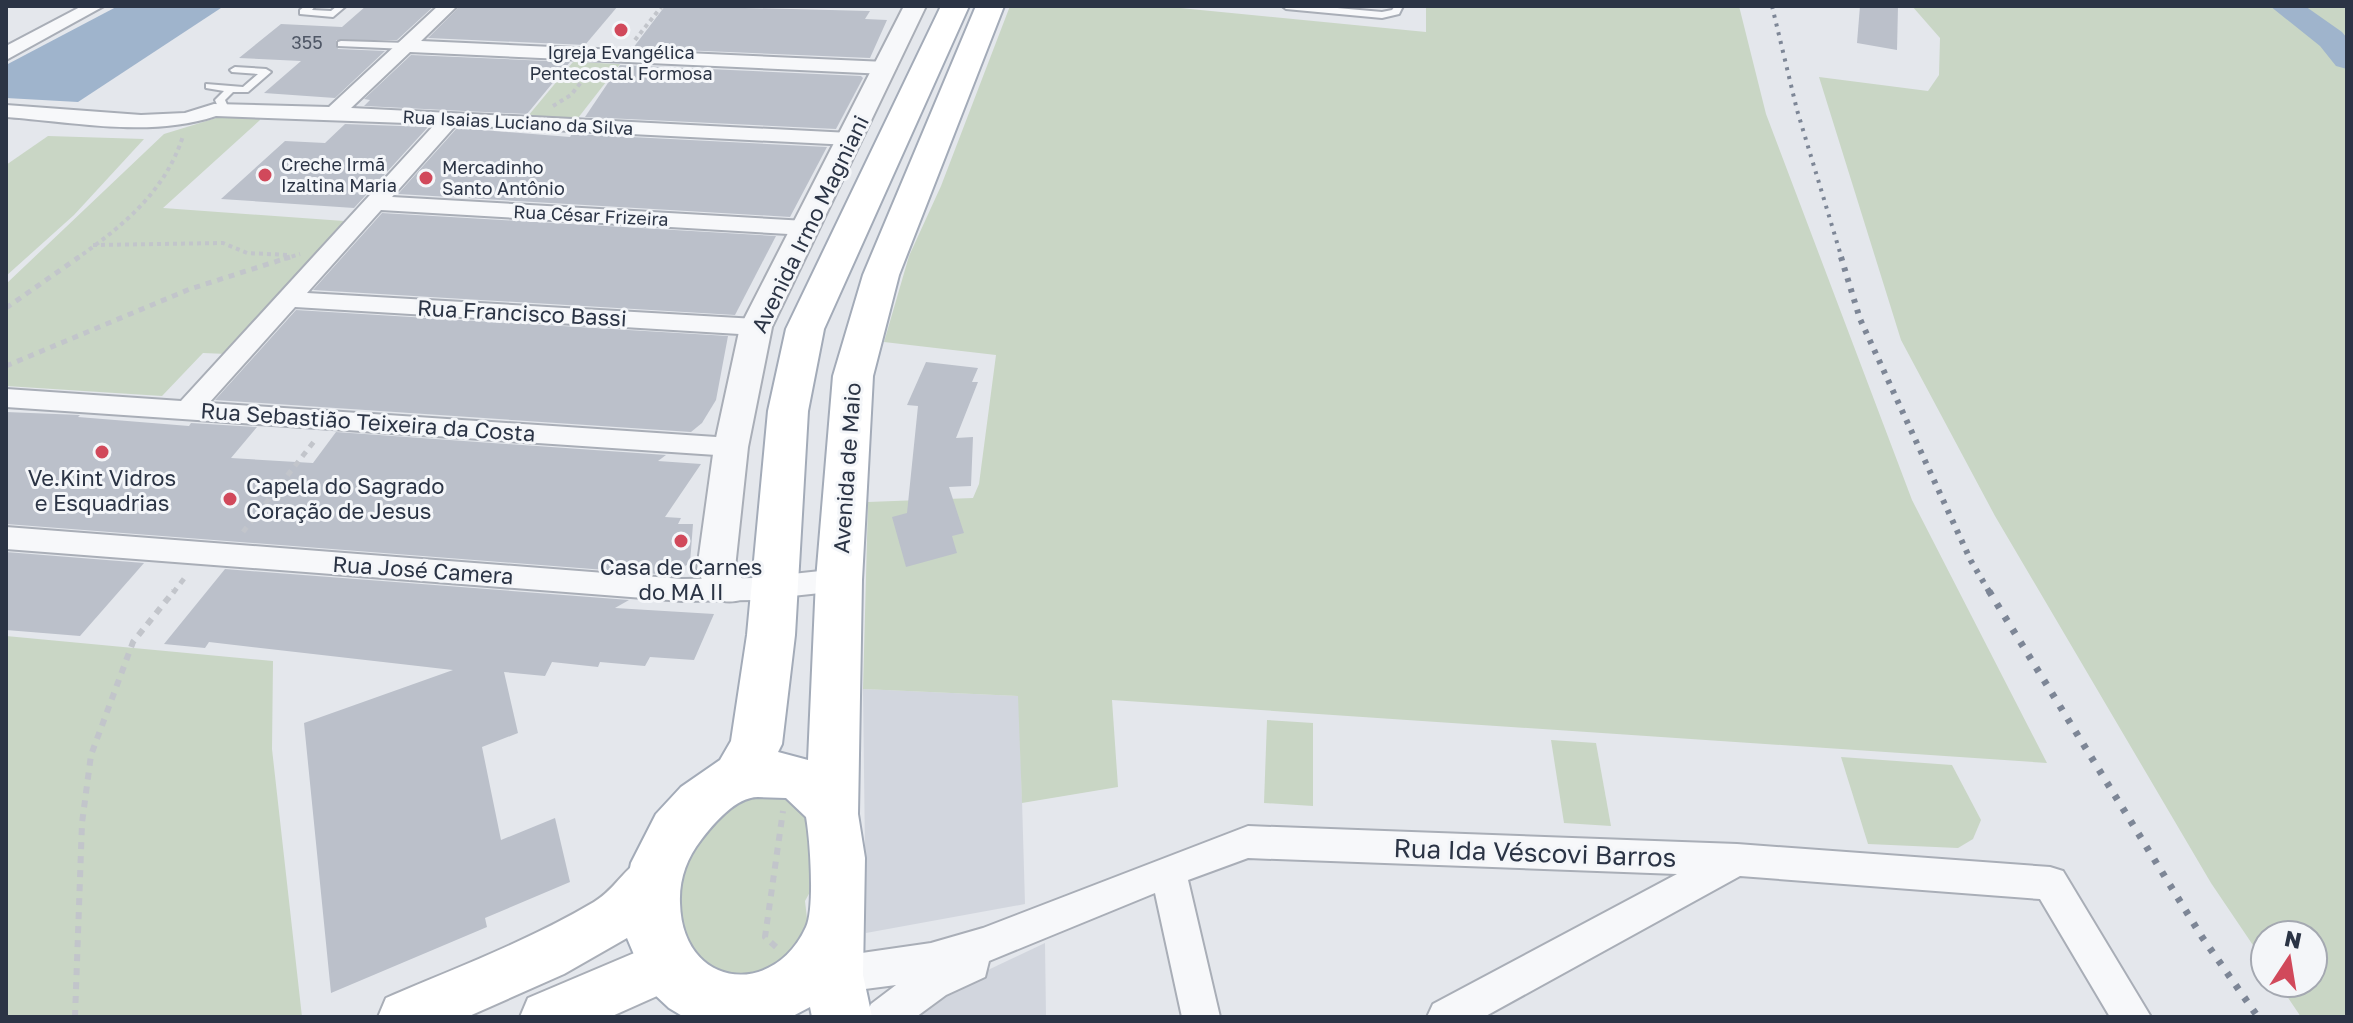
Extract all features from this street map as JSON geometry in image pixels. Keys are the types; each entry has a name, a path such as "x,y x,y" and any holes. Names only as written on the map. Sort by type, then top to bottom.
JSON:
{"main road":[{"name":"Avenida de Maio","path":"833,811 839,580 853,376 945,71 955,6"},
{"name":"Avenida de Maio","path":"739,776 756,744 771,635 751,588 805,329 945,71 990,6"},
{"path":"786,774 809,783 833,811 838,974 814,968 780,995 736,1011 698,994 665,966 652,926 655,875 671,837 692,809 739,776 786,774"},
{"path":"405,1017 545,956 616,917 655,875"},
{"path":"566,1013 665,966"}],"street":[{"path":"6,54 95,6"},
{"path":"334,113 448,6"},
{"name":"Avenida Irmo Magniani","path":"751,588 716,570 731,447 756,327 915,6"},
{"path":"407,46 886,68"},
{"name":"Rua Isaias Luciano da Silva","path":"6,111 141,121 187,119 227,99 334,113 850,139"},
{"path":"188,410 450,120"},
{"name":"Rua César Frizeira","path":"375,203 806,228"},
{"name":"Rua Francisco Bassi","path":"288,299 756,327"},
{"name":"Rua Sebastião Teixeira da Costa","path":"6,398 731,447"},
{"name":"Rua José Camera","path":"6,538 682,590 839,580"},
{"name":"Rua Ida Véscovi Barros","path":"838,974 941,959 1036,927 1168,871 1248,842 1737,860 2050,883 2128,1016"},
{"path":"1446,1017 1737,860"},
{"path":"1168,871 1201,1017"},
{"name":"Rua Ida Véscovi Barros","path":"884,1017 933,982 977,962 1036,927"}],"lane":[{"path":"311,6 303,12 333,14 342,6"},
{"path":"1286,6 1382,15 1396,12 1399,6"},
{"path":"341,44 407,46"},
{"path":"209,86 227,99 245,90 266,72 235,70"}],"path":[{"path":"531,125 542,113 571,95 602,55"},
{"path":"6,308 133,214 180,155 187,119"},
{"path":"93,245 223,243 247,253 293,255"},
{"path":"6,366 190,289 293,255 336,247"},
{"path":"75,1017 82,823 91,755 133,642 190,571 224,556 332,420"}],"shaded area":[{"path":"863,689 1019,696 1025,904 866,933"},
{"path":"1045,943 1046,1017 897,1017 914,1005"}],"green space":[{"path":"1010,6 1160,6 1426,32 1426,6 1739,6 1766,114 1912,500 2047,763 1112,700 1118,787 1022,803 1018,696 863,689 868,502 973,498 979,484 996,355 884,342 909,256 941,186"},
{"path":"1912,6 2347,6 2347,1017 2301,1017 2289,999 2329,999 2329,919 2249,919 2249,939 2211,883 1995,516 1901,340 1819,77 1928,91 1939,75 1940,38"},
{"path":"573,62 620,64 578,118 528,116"},
{"path":"226,115 258,116 260,120 163,208 344,221 333,235 227,354 203,353 162,396 6,386 6,284 164,134"},
{"path":"48,136 144,139 74,215 6,276 6,165"},
{"path":"6,636 273,661 272,749 302,1017 6,1017"},
{"path":"1267,720 1313,723 1313,806 1264,803"},
{"path":"1551,740 1596,743 1611,826 1564,823"},
{"path":"1841,757 1952,765 1981,820 1973,839 1958,848 1868,844"},
{"path":"750,784 809,804 815,883 805,901 808,927 806,950 739,989 686,949 673,912 679,876 691,848"}],"water":[{"path":"118,6 224,6 78,102 6,98 6,65"}],"building":[{"path":"366,6 434,6 397,40 336,40 338,49 385,51 335,98 264,93 301,61 239,58 281,24 342,27"},
{"path":"460,6 618,6 585,45 428,38"},
{"path":"665,6 870,11 865,19 887,20 870,58 633,48"},
{"path":"1860,6 1898,6 1897,50 1857,43"},
{"path":"411,55 570,62 527,114 364,106 370,100 364,99"},
{"path":"620,65 863,78 836,129 585,117"},
{"name":"Creche Irmã Izaltina Maria","path":"345,124 428,127 354,208 221,199 285,141 325,143"},
{"path":"457,128 570,137 572,134 827,147 790,217 398,194"},
{"path":"382,213 776,236 735,315 313,290"},
{"path":"296,310 728,336 716,400 702,423 691,432 215,400"},
{"path":"926,362 978,368 972,382 978,382 956,438 973,437 971,486 949,487 964,533 952,536 957,553 906,567 892,517 907,513 918,406 907,405"},
{"path":"6,412 80,415 78,417 189,426 191,423 257,427 231,458 313,463 336,432 666,455 658,461 701,464 665,517 681,518 678,524 693,524 690,563 670,575 6,524"},
{"path":"6,552 144,563 80,636 6,630"},
{"path":"225,569 629,600 615,608 714,614 694,660 650,657 645,666 600,662 598,667 552,662 545,676 504,672 518,733 482,747 501,840 555,818 570,882 485,918 487,927 331,993 304,723 453,670 209,642 205,648 164,644"}],"waterway":[{"path":"2285,6 2331,39 2347,59"}],"railway":[{"path":"1772,6 1797,110 1842,259"},
{"path":"1841,257 1860,319 1971,561 1990,593"},
{"path":"1989,591 2202,937 2258,1017"}],"place":[{"name":"Igreja Evangélica Pentecostal Formosa","path":"621,30"},
{"name":"Creche Irmã Izaltina Maria","path":"265,175"},
{"name":"Mercadinho Santo Antônio","path":"426,178"},
{"name":"Ve.Kint Vidros e Esquadrias","path":"102,452"},
{"name":"Capela do Sagrado Coração de Jesus","path":"230,499"},
{"name":"Casa de Carnes do MA II","path":"681,541"}]}
